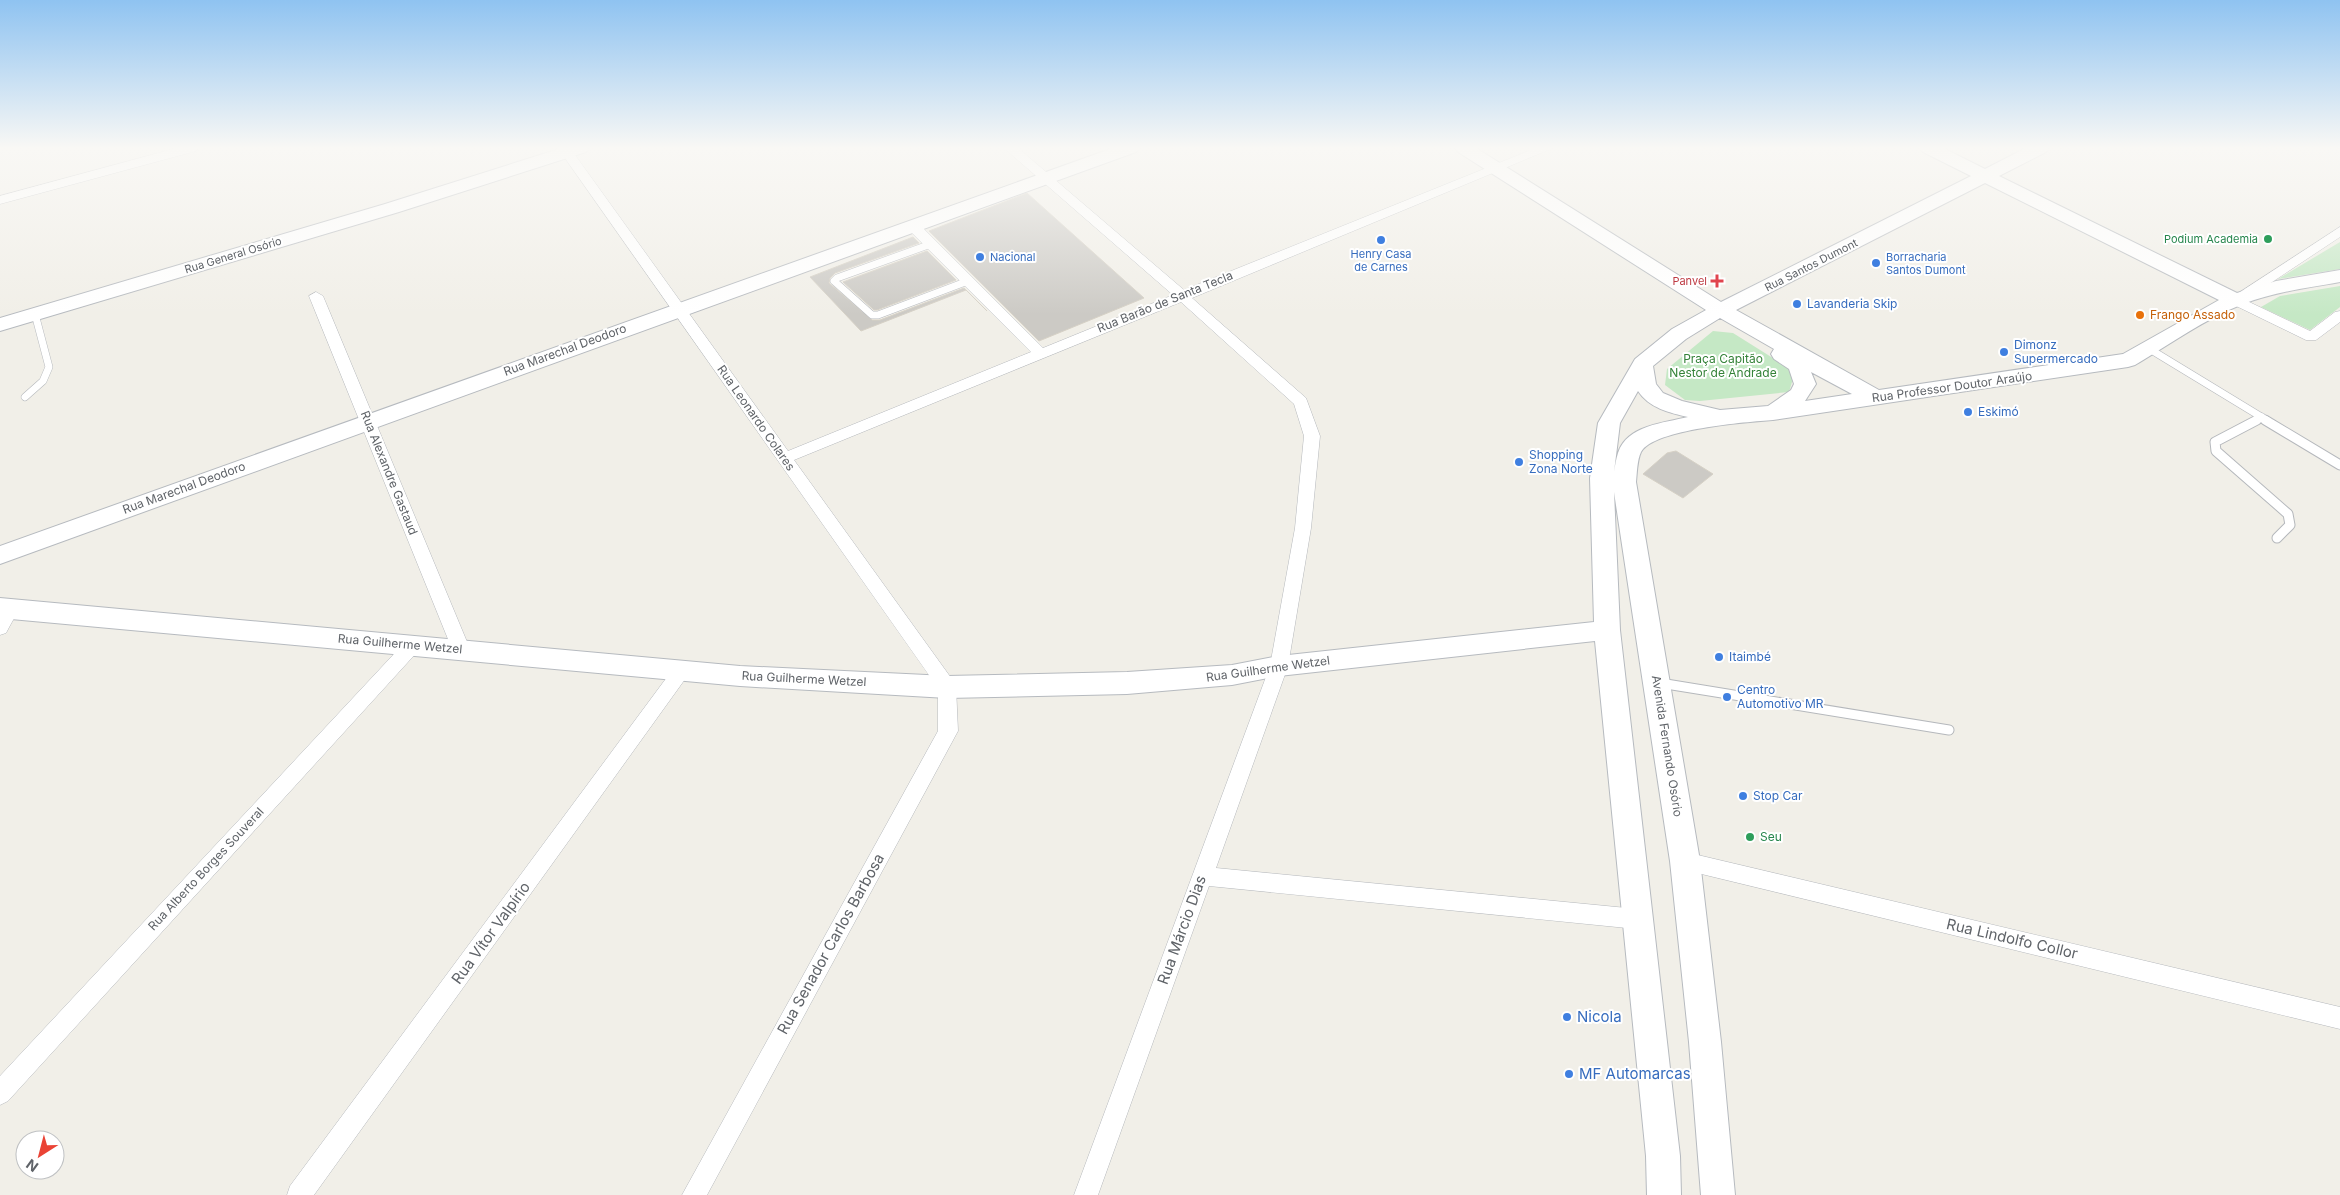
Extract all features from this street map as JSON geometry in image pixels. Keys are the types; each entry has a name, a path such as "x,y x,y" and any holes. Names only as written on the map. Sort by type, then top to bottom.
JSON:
{"street":[{"name":"Rua General Osório","path":"0,325 405,204"},
{"name":"Rua Leonardo Colares","path":"607,204 678,309 948,688"},
{"name":"Rua Marechal Deodoro","path":"0,554 972,204"},
{"name":"Rua Márcio Dias","path":"1075,204 1301,402 1312,436 1303,528 1279,666 1086,1195"},
{"name":"Rua Barão de Santa Tecla","path":"785,458 1410,204"},
{"path":"1552,204 1721,310 1843,381 1875,397"},
{"name":"Rua Santos Dumont","path":"1642,364 1679,334 1699,321 1930,204"},
{"path":"2041,204 2312,336 2340,314"},
{"path":"912,225 1040,353"},
{"name":"Rua Professor Doutor Araújo","path":"1773,413 2032,376 2128,360 2235,300 2340,231"},
{"name":"Rua Professor Doutor Araújo","path":"2235,300 2276,287 2340,276"},
{"name":"Rua Alexandre Gastaud","path":"316,296 461,649"},
{"path":"1698,296 1702,306 1699,321 1724,324 1744,330 1798,365 1805,384 1800,394 1773,413"},
{"path":"1642,364 1645,386 1656,399 1683,410 1720,417"},
{"path":"1642,364 1609,423 1602,478 1607,630 1664,1156 1664,1195"},
{"name":"Avenida Fernando Osório","path":"1718,1195 1705,1042 1684,861 1624,482 1629,452 1646,435 1720,417 1773,413"},
{"name":"Rua Guilherme Wetzel","path":"3,615 413,645 682,670 948,688 984,684 1127,683 1232,675 1279,666 1607,630"},
{"name":"Rua Alberto Borges Souveral","path":"0,1093 413,645"},
{"name":"Rua Vítor Valpírio","path":"299,1195 682,670"},
{"name":"Rua Senador Carlos Barbosa","path":"694,1195 948,731 948,688"},
{"name":"Rua Lindolfo Collor","path":"1684,861 2340,1018"},
{"path":"1202,876 1637,919"}],"lane":[{"path":"931,244 837,278 834,281 868,314 878,315 968,281"},
{"path":"25,397 43,381 49,367 35,314"},
{"path":"2148,348 2340,465"},
{"path":"2262,417 2215,442 2216,451 2288,514 2291,521 2290,526 2277,538"},
{"path":"1657,683 1949,730"}],"green space":[{"path":"2340,242 2340,269 2278,279"},
{"path":"2340,286 2340,307 2310,330 2261,307 2280,296"},
{"name":"Praça Capitão Nestor de Andrade","path":"1713,331 1733,333 1795,372 1789,392 1700,401 1685,400 1665,385 1667,369"}],"building":[{"path":"999,204 1039,204 1144,298 1039,341 929,231"},
{"path":"913,237 919,243 835,273 830,278 829,283 872,320 880,320 964,288 966,290 861,331 810,277"},
{"path":"927,251 956,280 877,310 874,310 843,282"},
{"path":"1676,451 1713,474 1683,498 1643,474 1667,453"}],"place":[{"name":"Podium Academia","path":"2268,239"},
{"name":"Henry Casa de Carnes","path":"1381,240"},
{"name":"Nacional","path":"980,257"},
{"name":"Borracharia Santos Dumont","path":"1876,263"},
{"name":"Panvel","path":"1717,281"},
{"name":"Lavanderia Skip","path":"1797,304"},
{"name":"Frango Assado","path":"2140,315"},
{"name":"Dimonz Supermercado","path":"2004,352"},
{"name":"Eskimó","path":"1968,412"},
{"name":"Shopping Zona Norte","path":"1519,462"},
{"name":"Itaimbé","path":"1719,657"},
{"name":"Centro Automotivo MR","path":"1727,697"},
{"name":"Stop Car","path":"1743,796"},
{"name":"Seu","path":"1750,837"},
{"name":"Nicola","path":"1567,1017"},
{"name":"MF Automarcas","path":"1569,1074"}]}
